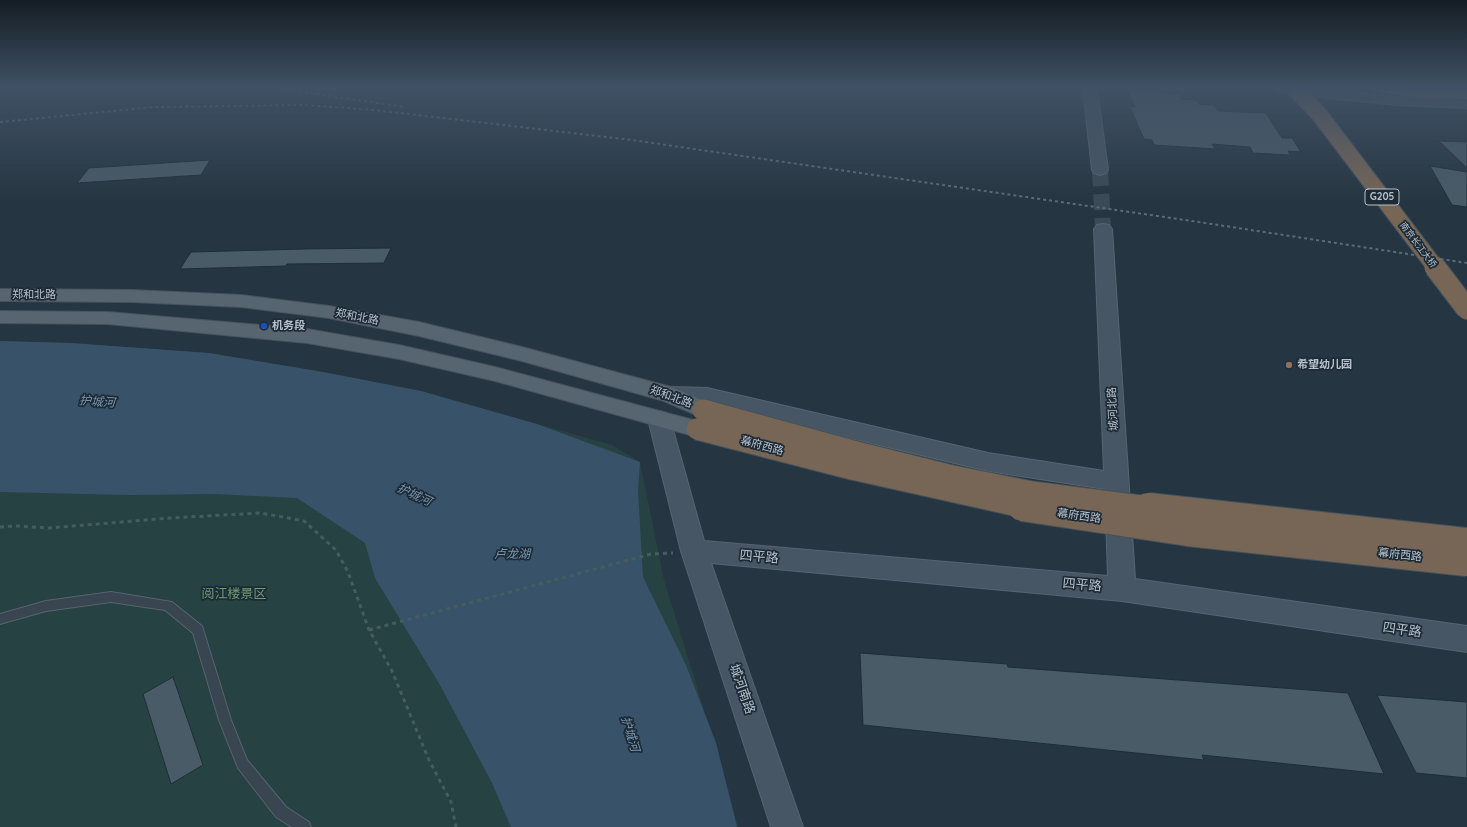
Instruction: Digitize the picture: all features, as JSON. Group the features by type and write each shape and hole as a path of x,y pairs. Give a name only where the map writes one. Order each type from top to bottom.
{"highway":[{"name":"南京长江大桥","path":"1329,127 1467,309"},
{"name":"南京长江大桥","path":"1343,127 1467,286"},
{"name":"幕府西路","path":"700,419 856,452 948,475 1032,492 1187,512 1467,542"},
{"name":"幕府西路","path":"700,419 852,470 1032,509 1188,532 1467,562"}],"main road":[{"name":"郑和北路","path":"0,295 132,296 241,301 329,312 419,329 507,350 670,395 700,419"},
{"name":"郑和北路","path":"0,317 108,318 307,336 399,352 495,374 659,419 700,419"}],"street":[{"path":"1095,127 1100,170"},
{"name":"城河北路","path":"1103,229 1122,589"},
{"path":"670,395 707,396 988,462 1117,482"},
{"name":"城河南路","path":"659,419 694,551 787,827"},
{"name":"四平路","path":"694,551 1122,589 1467,639"}],"lane":[{"path":"0,619 46,606 111,597 168,605 198,630 225,720 242,764 281,812 304,827"}],"path":[{"path":"0,527 18,526 49,528 170,518 261,513 304,521 336,550 348,572 369,630 392,671 429,760 451,802 456,827"},
{"path":"369,630 651,554"}],"green space":[{"name":"阅江楼景区","path":"0,341 71,343 209,353 323,372 421,391 612,445 640,462 664,580 706,716 716,743 738,827 0,827"}],"water":[{"name":"卢龙湖","path":"0,341 71,343 209,353 323,372 421,391 537,424 640,462 638,490 643,577 686,665 716,743 737,827 511,827 492,783 440,685 375,578 365,543 297,498 215,494 129,495 0,492"}],"building":[{"path":"1139,127 1275,127 1282,138 1292,138 1301,152 1288,151 1290,155 1253,153 1250,147 1212,144 1215,149 1154,145 1152,140 1144,139"},
{"path":"1439,141 1467,142 1467,168"},
{"path":"210,160 201,175 77,183 89,168"},
{"path":"1430,166 1467,172 1467,207 1452,205"},
{"path":"391,248 384,263 287,264 286,266 180,269 191,252"},
{"path":"860,653 1007,664 1008,667 1348,693 1384,774 1202,755 1204,760 863,725"},
{"path":"173,677 203,765 171,784 143,694"},
{"path":"1377,695 1467,702 1467,778 1416,773"}],"tunnel":[{"path":"1100,170 1103,229"}],"railway":[{"path":"517,127 632,140 1192,221 1467,263"}],"place":[{"name":"机务段","path":"264,326"},
{"name":"希望幼儿园","path":"1289,365"}],"water label":[{"name":"护城河","path":"97,402"},
{"name":"护城河","path":"414,495"},
{"name":"护城河","path":"630,734"}]}
